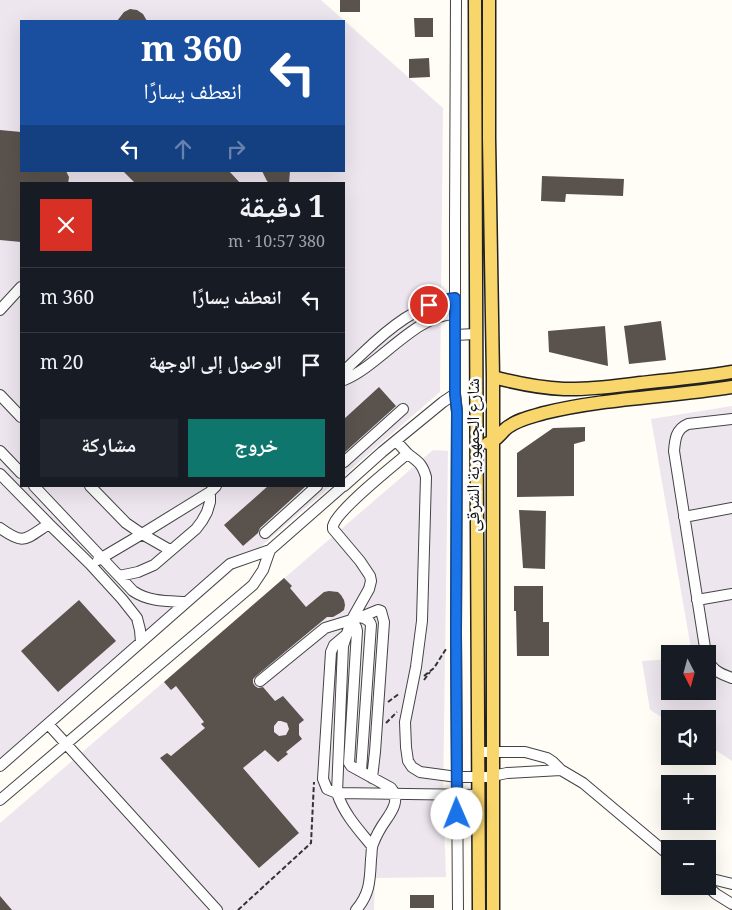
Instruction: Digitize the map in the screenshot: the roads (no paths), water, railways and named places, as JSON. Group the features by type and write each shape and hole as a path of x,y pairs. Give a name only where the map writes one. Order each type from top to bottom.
{"main road":[{"name":"شارع الجمهورية الشرقى","path":"475,0 479,910"},
{"name":"شارع الجمهورية الشرقى","path":"488,0 488,138 493,377 493,910"},
{"path":"476,340 492,345"},
{"path":"493,377 540,387 589,389 732,372"},
{"path":"705,376 707,391"},
{"path":"477,445 492,442 507,428 517,422 540,414 586,405 732,387"}],"street":[{"path":"456,0 455,394 457,412 458,910"},
{"path":"0,310 20,288"},
{"path":"345,371 375,342 398,324 429,305 455,298"},
{"path":"345,380 433,318 455,314"},
{"path":"455,334 476,340"},
{"path":"346,484 382,452 455,394"},
{"path":"0,395 20,416"},
{"path":"345,461 403,409"},
{"path":"704,645 674,451 676,435 683,426 732,419"},
{"path":"370,438 382,452"},
{"path":"396,441 420,463 426,477 422,620 420,643 405,722 408,761 412,767 420,772 457,777 488,777 507,773 560,770"},
{"path":"0,451 20,472"},
{"path":"372,846 349,818 337,794 343,646 371,581 370,576 360,561 332,526 337,517 361,494 408,454"},
{"path":"0,474 90,564 122,599 137,618 141,642"},
{"path":"346,484 356,480 360,483 361,494"},
{"path":"35,487 133,591 141,597 150,599 186,602"},
{"path":"91,487 126,523 170,550"},
{"path":"265,533 316,487"},
{"path":"0,766 230,564 270,550 343,487"},
{"path":"90,564 213,489"},
{"path":"119,576 138,572 154,565 196,529 208,507 213,489"},
{"path":"684,517 732,508"},
{"path":"0,528 15,538 24,539 48,524"},
{"path":"0,798 253,585 263,570 270,550"},
{"path":"697,600 732,594"},
{"path":"260,680 330,625 356,619 378,610 381,611 384,622 372,778"},
{"path":"356,619 357,631 350,762 351,766 391,788 395,795 394,806 372,846 368,890 363,902 356,910"},
{"path":"356,619 368,620 371,625 361,771"},
{"path":"347,634 334,645 331,652 323,778 327,789 337,794 479,795"},
{"path":"716,671 732,678"},
{"path":"48,724 216,910"},
{"path":"479,752 525,752 546,758 553,762 560,770 583,782 661,848"},
{"path":"716,880 732,884"},
{"path":"716,894 732,904"}]}
